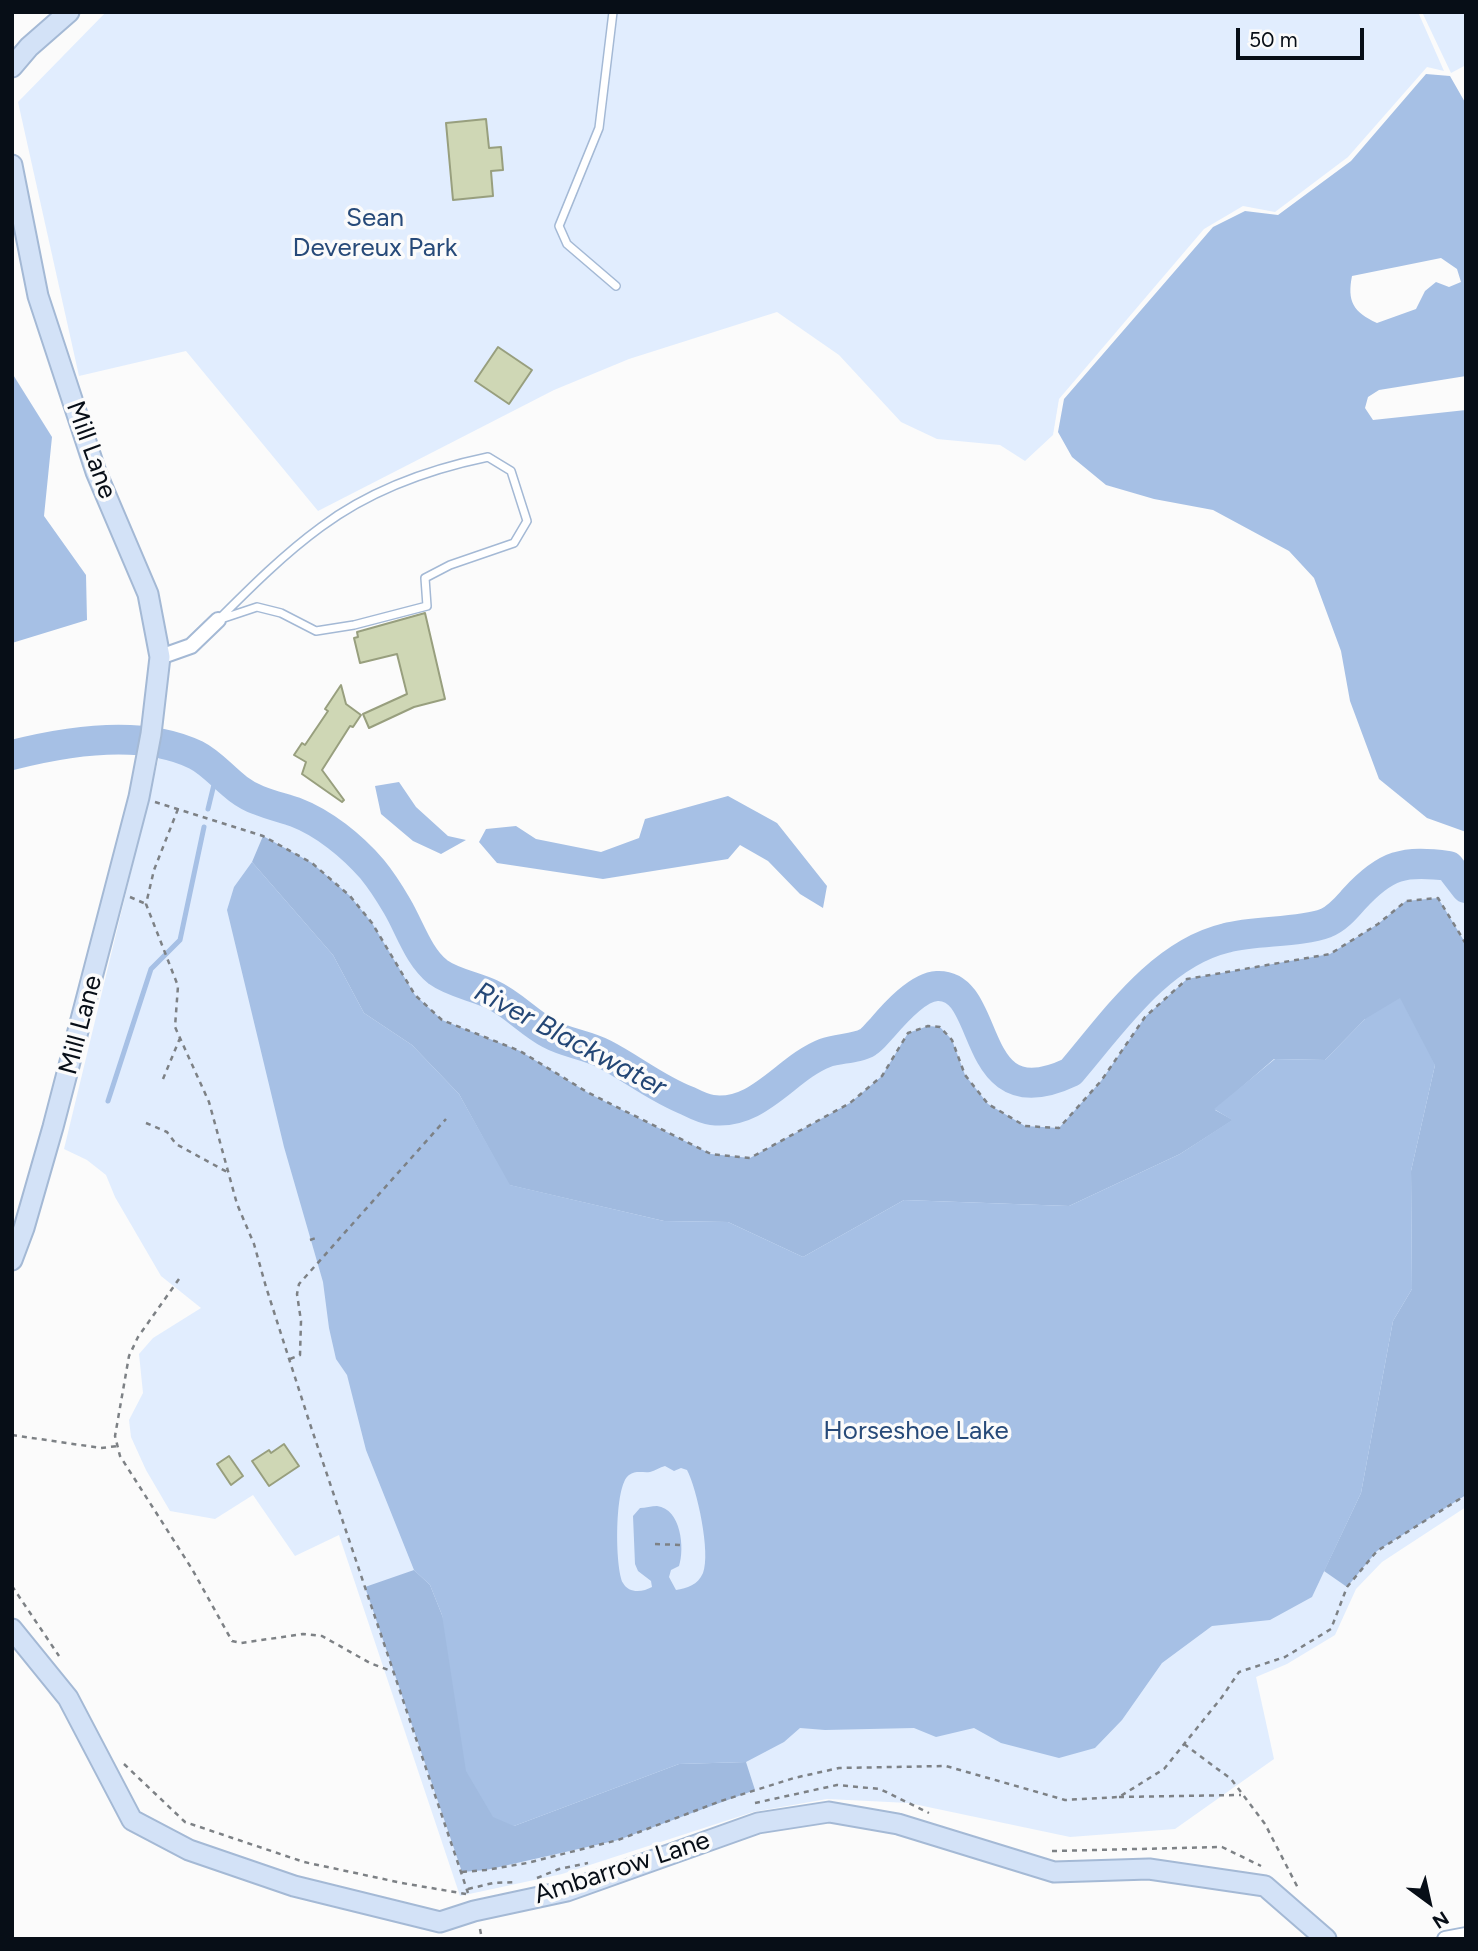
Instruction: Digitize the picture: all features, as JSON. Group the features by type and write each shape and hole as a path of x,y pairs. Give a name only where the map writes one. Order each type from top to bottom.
{"street":[{"path":"12,67 29,47 69,12"},
{"name":"Mill Lane","path":"12,165 38,296 96,472 148,594 159,657 151,734 141,792 98,961 18,1225 12,1260"},
{"path":"159,657 191,646 218,620"},
{"name":"Ambarrow Lane","path":"12,1629 68,1698 132,1820 189,1850 294,1886 440,1922 474,1911 567,1891 758,1823 829,1812 898,1824 1054,1872 1149,1869 1265,1886 1326,1939"},
{"path":"1445,1939 1466,1935"}],"lane":[{"path":"613,12 599,128 559,226 567,244 617,286"},
{"path":"488,457 511,471 527,521 514,543 450,565 425,578 427,606 354,625 316,631 281,613 257,607 218,620 267,572 323,525 372,496 443,466 488,457"}],"path":[{"path":"141,792 178,809 266,837 312,863 350,896 372,923 415,995 442,1020 520,1051 587,1092 711,1154 750,1158 850,1103 882,1076 908,1033 928,1026 940,1027 952,1040 965,1075 988,1104 1025,1126 1059,1128 1101,1081 1145,1017 1187,979 1331,954 1406,901 1438,898 1466,944"},
{"path":"122,1762 185,1822 304,1862 469,1894 309,1422 254,1244 237,1204 209,1102 175,1027 178,986 146,904 154,870 178,809"},
{"path":"134,899 146,904"},
{"path":"163,1079 180,1038"},
{"path":"290,1359 300,1356 301,1321 297,1294 299,1283 446,1119"},
{"path":"146,1123 167,1132 176,1144 229,1173"},
{"path":"310,1240 316,1238"},
{"path":"179,1279 138,1337 129,1356 115,1436 121,1457 192,1569 232,1641 241,1643 303,1633 322,1636 370,1664 394,1672"},
{"path":"12,1435 101,1448 118,1446"},
{"path":"1119,1797 1164,1769 1239,1672 1285,1657 1331,1629 1347,1587 1377,1550 1466,1495"},
{"path":"655,1544 680,1545"},
{"path":"12,1586 61,1660"},
{"path":"1184,1744 1231,1779 1265,1824 1299,1890 1306,1920"},
{"path":"462,1872 527,1863 618,1840 721,1801 794,1778 839,1768 946,1766 1065,1800 1243,1795"},
{"path":"477,1922 482,1939"}],"green space":[{"name":"Sean Devereux Park","path":"106,12 1418,12 1444,71 1427,67 1348,157 1275,212 1243,206 1204,229 1059,399 1053,435 1025,461 1000,445 937,439 901,422 839,355 777,312 629,359 554,390 318,511 186,351 79,376 18,102"},
{"path":"1422,12 1466,12 1466,65 1451,73"},
{"name":"Horseshoe Lake","path":"163,740 199,752 237,785 258,796 299,810 337,831 376,869 400,904 427,954 438,966 497,992 552,1032 604,1049 666,1088 710,1106 736,1103 768,1089 803,1061 822,1050 867,1038 896,1005 932,983 942,982 957,987 971,1000 1000,1064 1026,1076 1055,1074 1072,1061 1142,983 1163,965 1189,949 1246,928 1324,918 1336,911 1364,882 1386,866 1397,862 1421,858 1452,860 1466,878 1466,1507 1382,1562 1356,1589 1335,1635 1287,1664 1256,1677 1274,1759 1175,1829 1070,1837 909,1803 827,1799 753,1812 562,1874 460,1896 339,1535 295,1556 253,1495 215,1519 170,1511 146,1470 131,1437 129,1420 143,1393 139,1354 153,1338 201,1308 161,1276 115,1197 106,1175 87,1160 64,1149"}],"shaded area":[{"path":"1426,74 1450,76 1466,104 1466,376 1379,390 1368,397 1365,408 1373,420 1466,410 1466,832 1427,818 1379,779 1350,701 1341,651 1314,578 1289,551 1213,510 1154,499 1106,485 1072,457 1058,432 1064,399 1213,227 1245,211 1278,215 1351,161","holes":["1441,258 1457,269 1461,282 1449,287 1436,282 1425,291 1416,309 1377,323 1362,315 1351,299 1352,276"]},
{"path":"12,373 52,437 44,516 86,575 87,620 12,643"},
{"path":"399,782 416,807 448,836 466,840 441,854 413,841 381,814 375,786"},
{"path":"728,796 777,823 827,886 823,908 800,894 768,861 740,845 728,859 603,879 497,863 479,842 486,829 516,826 536,839 601,852 639,838 645,819"},
{"path":"263,836 312,863 350,896 372,923 415,995 442,1020 520,1051 590,1094 711,1154 750,1158 850,1103 882,1076 908,1033 928,1026 940,1027 952,1040 965,1075 988,1104 1025,1126 1059,1128 1101,1081 1145,1017 1187,979 1330,954 1378,924 1406,901 1438,898 1466,944 1466,1495 1377,1551 1347,1587 1324,1571 1361,1493 1393,1321 1412,1289 1411,1171 1435,1065 1365,1019 1325,1060 1274,1059 1215,1110 1233,1120 1180,1154 1069,1206 904,1200 803,1257 728,1222 664,1221 509,1185 459,1094 412,1045 364,1013 333,955 252,862"},
{"name":"Horseshoe Lake","path":"252,862 333,955 364,1013 412,1045 459,1094 510,1185 664,1221 728,1222 803,1257 904,1200 1069,1206 1180,1154 1232,1120 1214,1109 1275,1059 1325,1060 1365,1019 1400,998 1435,1065 1411,1171 1412,1289 1393,1321 1361,1493 1312,1597 1270,1620 1212,1626 1162,1663 1122,1720 1095,1748 1059,1758 1001,1743 974,1728 936,1737 914,1728 800,1728 784,1742 746,1762 679,1764 514,1826 493,1817 466,1771 442,1615 430,1585 414,1570 366,1450 347,1375 336,1359 323,1282 284,1147 227,910 234,887","holes":["665,1466 674,1471 681,1468 687,1470 695,1491 704,1537 703,1573 695,1583 676,1590 669,1577 671,1570 679,1566 681,1558 681,1540 676,1522 665,1509 657,1506 640,1508 633,1516 635,1564 638,1571 651,1581 652,1587 640,1591 629,1589 623,1583 618,1561 618,1510 624,1482 634,1473 650,1472"]},
{"path":"414,1570 430,1585 442,1615 514,1826 679,1764 746,1762 755,1790 618,1840 486,1870 462,1872 365,1587"}],"building":[{"path":"486,119 489,148 501,147 503,170 491,171 493,196 453,200 446,123"},
{"path":"498,347 532,370 509,404 475,381"},
{"path":"425,613 445,699 414,707 369,728 363,714 407,694 397,654 360,663 354,638 358,637 357,632"},
{"path":"341,685 346,704 361,715 353,727 350,726 322,770 344,800 342,802 302,774 306,762 294,755 302,743 305,745 328,711 325,709"},
{"path":"284,1444 299,1466 269,1486 252,1461"},
{"path":"229,1456 243,1476 231,1485 217,1464"}],"waterway":[{"name":"River Blackwater","path":"12,755 56,745 105,740 153,742 196,755 248,796 306,817 327,829 364,860 397,906 420,950 438,972 499,998 550,1034 597,1051 666,1091 712,1110 729,1110 744,1106 758,1099 811,1060 830,1051 868,1042 907,1002 922,991 937,986 955,991 967,1005 997,1066 1014,1079 1037,1083 1071,1072 1139,993 1179,959 1202,946 1238,935 1326,923 1342,912 1376,878 1397,867 1420,864 1449,866 1466,888"},
{"path":"208,809 217,772"},
{"path":"108,1101 151,969 180,940 204,827"}]}
